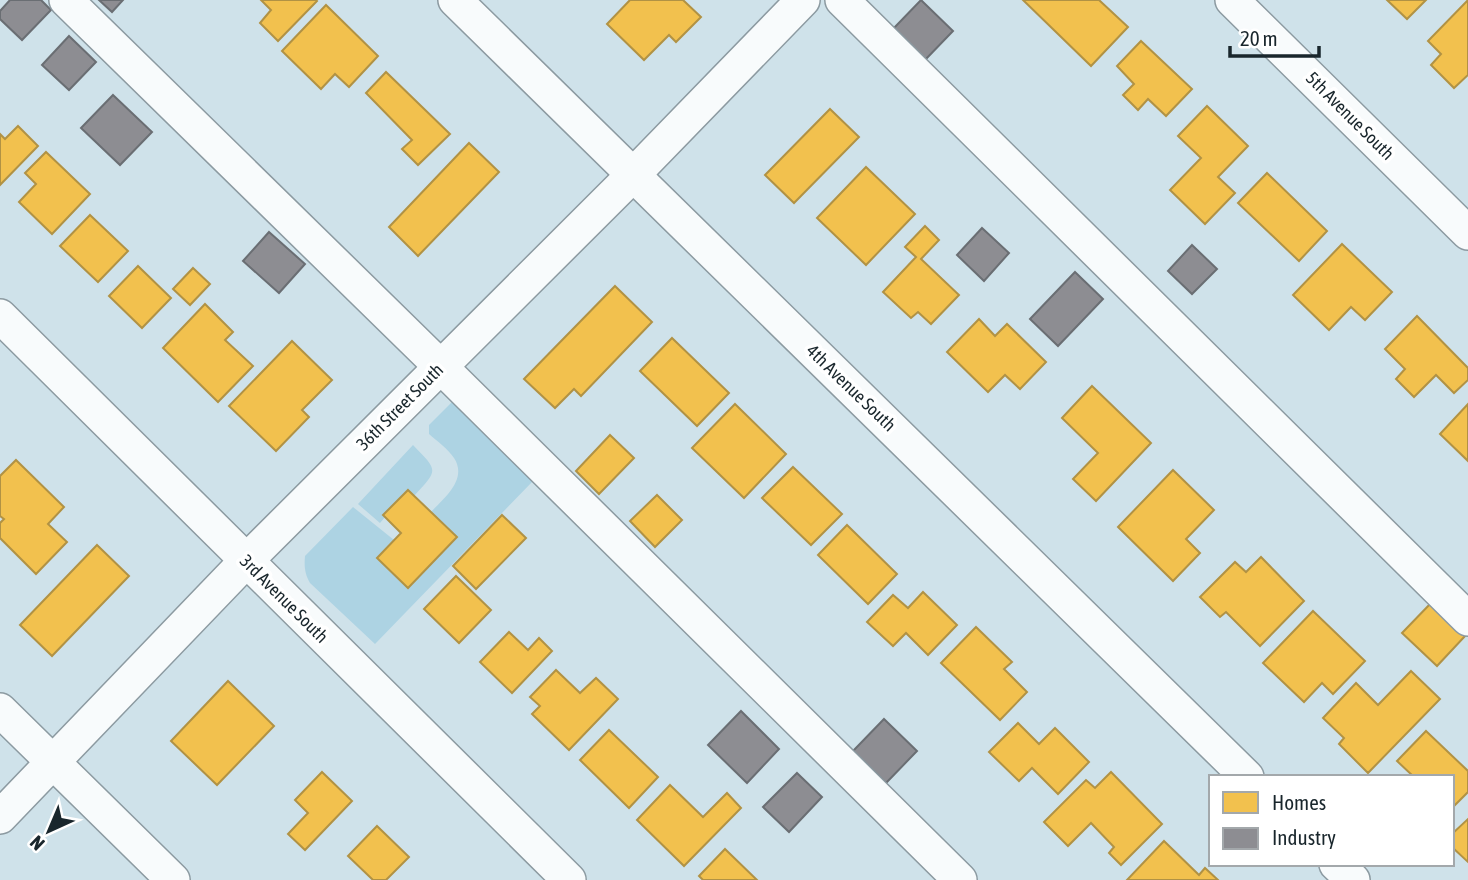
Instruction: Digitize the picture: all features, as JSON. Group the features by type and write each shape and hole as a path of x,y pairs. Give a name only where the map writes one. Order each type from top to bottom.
{"street":[{"path":"66,0 960,880"},
{"name":"4th Avenue South","path":"455,0 1245,775"},
{"name":"36th Street South","path":"0,817 246,561 634,175 803,0"},
{"path":"842,0 1468,618"},
{"name":"5th Avenue South","path":"1232,0 1468,233"},
{"name":"3rd Avenue South","path":"0,316 569,880"},
{"path":"0,710 173,880"},
{"path":"1338,866 1353,880"}],"shaded area":[{"path":"452,402 533,481 375,644 310,583 305,570 305,556 353,507 394,540 377,558 408,588 457,538 431,512 453,488 458,473 454,458 429,434 429,425"},
{"path":"413,445 431,465 431,475 414,496 407,490 380,523 358,504"}],"building: Homes":[{"path":"261,0 317,1 278,41 260,23 271,10"},
{"path":"630,0 683,0 701,17 676,42 669,35 644,60 607,24"},
{"path":"1023,0 1099,0 1128,27 1091,66"},
{"path":"1387,0 1426,0 1407,19"},
{"path":"1468,0 1468,75 1454,88 1431,65 1441,54 1428,41"},
{"path":"326,5 378,56 349,87 335,74 321,89 282,51"},
{"path":"1141,41 1192,89 1166,116 1148,99 1138,110 1123,95 1134,84 1117,66"},
{"path":"386,72 450,134 418,165 402,149 412,140 366,93"},
{"path":"1207,106 1248,146 1218,177 1235,193 1205,224 1170,190 1201,158 1178,136"},
{"path":"830,109 859,137 794,203 765,175"},
{"path":"18,126 38,146 0,185 0,134 5,139"},
{"path":"469,143 499,172 418,256 389,227"},
{"path":"46,152 90,194 52,234 19,202 36,184 25,173"},
{"path":"866,167 915,214 866,265 817,218"},
{"path":"1267,173 1327,231 1299,261 1238,203"},
{"path":"90,215 128,251 98,282 60,246"},
{"path":"925,226 939,240 921,259 959,295 931,324 918,312 911,318 883,292 916,257 905,247"},
{"path":"1342,244 1392,292 1365,320 1351,307 1329,330 1293,295"},
{"path":"138,266 171,298 142,328 109,296"},
{"path":"193,268 210,284 190,305 173,289"},
{"path":"615,286 652,322 581,396 574,389 555,408 524,379"},
{"path":"205,304 233,332 225,340 253,366 218,402 163,348"},
{"path":"1417,316 1468,368 1468,380 1454,393 1436,375 1414,397 1396,379 1405,369 1385,349"},
{"path":"979,319 995,336 1007,324 1046,362 1020,389 1005,375 988,392 947,352"},
{"path":"672,338 729,393 697,426 640,371"},
{"path":"292,341 332,380 302,410 309,417 276,451 229,406"},
{"path":"1092,386 1151,443 1096,501 1073,479 1098,453 1062,418"},
{"path":"735,404 786,454 744,498 692,448"},
{"path":"1468,404 1468,461 1440,434"},
{"path":"610,435 634,458 599,494 576,471"},
{"path":"16,460 64,507 48,524 67,542 36,574 0,538 0,523 4,519 0,516 0,476"},
{"path":"793,467 842,514 811,545 762,498"},
{"path":"1173,470 1214,510 1186,539 1200,553 1173,581 1118,527"},
{"path":"408,490 457,537 408,588 377,558 401,533 383,515"},
{"path":"657,495 682,520 655,547 630,521"},
{"path":"502,515 526,538 476,589 453,566"},
{"path":"847,525 897,574 868,604 818,555"},
{"path":"97,545 129,576 52,656 20,625"},
{"path":"1261,557 1304,601 1260,646 1226,612 1220,617 1200,597 1235,562 1246,572"},
{"path":"456,576 491,610 459,643 424,609"},
{"path":"923,592 957,625 928,655 906,633 893,646 867,622 893,595 908,608"},
{"path":"1432,602 1466,635 1437,666 1402,633"},
{"path":"1313,611 1365,661 1333,694 1322,683 1304,702 1263,663"},
{"path":"976,627 1012,662 1004,669 1027,692 1000,720 941,663"},
{"path":"509,632 528,650 539,638 552,651 512,693 480,662"},
{"path":"556,670 580,693 596,678 618,699 569,750 532,714 540,706 530,697"},
{"path":"1411,671 1440,699 1368,773 1339,744 1344,738 1323,718 1356,683 1378,705"},
{"path":"228,681 274,726 217,785 171,741"},
{"path":"1018,723 1039,744 1055,728 1089,762 1058,794 1032,768 1019,781 989,752"},
{"path":"609,730 658,777 629,808 580,760"},
{"path":"1426,731 1468,771 1468,792 1454,806 1454,775 1412,775 1397,761"},
{"path":"322,772 352,801 305,850 288,834 308,813 295,800"},
{"path":"1111,772 1162,824 1121,865 1109,853 1114,847 1091,823 1068,846 1044,822 1086,780 1095,788"},
{"path":"670,785 703,817 727,793 741,808 684,866 637,820"},
{"path":"1468,819 1468,862 1454,849 1454,832"},
{"path":"377,826 409,857 386,880 373,880 348,856"},
{"path":"1164,841 1199,875 1205,868 1218,880 1127,880"},
{"path":"725,849 757,880 703,880 699,876"}],"building: Industry":[{"path":"10,0 41,0 51,10 22,40 0,19 0,11"},
{"path":"99,0 123,0 112,12"},
{"path":"921,0 953,31 924,61 892,30"},
{"path":"69,36 96,62 69,90 42,65"},
{"path":"113,95 152,132 120,165 81,128"},
{"path":"982,228 1009,253 984,281 957,255"},
{"path":"269,232 305,264 279,293 243,261"},
{"path":"1192,245 1217,269 1192,294 1168,271"},
{"path":"1075,272 1103,299 1058,346 1030,319"},
{"path":"741,711 779,749 747,783 708,745"},
{"path":"884,719 917,751 886,783 853,751"},
{"path":"797,773 822,797 789,832 763,807"}]}
